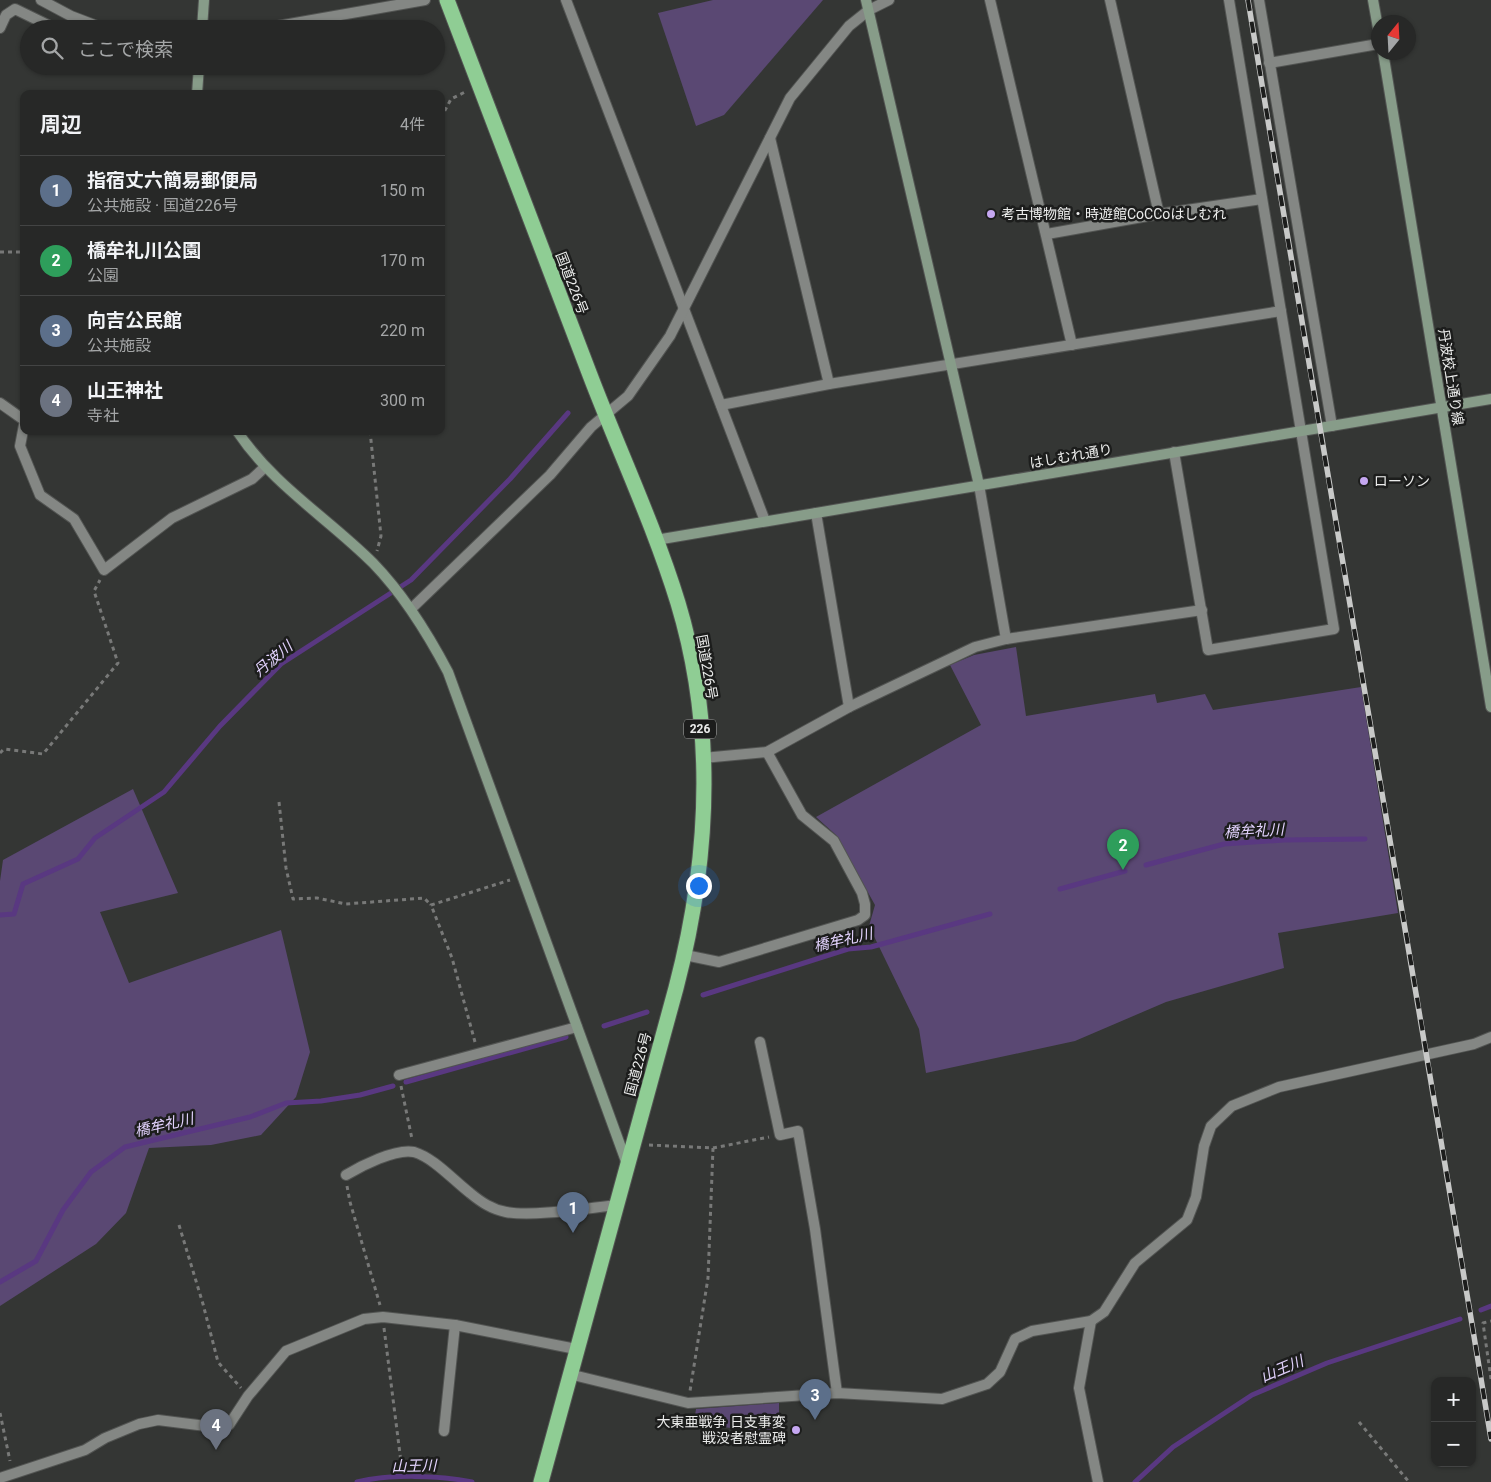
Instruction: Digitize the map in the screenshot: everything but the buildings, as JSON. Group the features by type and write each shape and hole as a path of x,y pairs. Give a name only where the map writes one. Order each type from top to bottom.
{"highway":[{"name":"国道226号","path":"447,0 605,416 656,540 678,605 689,648 703,758 704,811 700,870 685,955 541,1482"}],"street":[{"path":"41,0 81,20"},
{"path":"203,20 204,0"},
{"path":"312,20 425,0"},
{"path":"566,0 765,521"},
{"path":"408,607 543,481 590,427 628,396 638,384 670,336 790,98 867,5 889,0"},
{"path":"990,0 1072,345"},
{"path":"1110,0 1159,214"},
{"path":"1174,452 1208,650 1334,629 1229,0"},
{"path":"1259,0 1332,426"},
{"path":"1373,0 1376,15"},
{"path":"867,5 979,485 1006,639"},
{"path":"0,28 6,15 15,9 38,20"},
{"path":"1269,63 1371,45"},
{"name":"丹波校上通り線","path":"1384,60 1491,707"},
{"path":"197,90 198,75"},
{"path":"770,138 829,384"},
{"path":"1047,234 1159,214 1262,199"},
{"path":"721,405 829,384 1282,311"},
{"name":"はしむれ通り","path":"656,540 1491,399"},
{"path":"0,403 20,417"},
{"path":"22,435 20,446 40,495 74,519 104,570 172,518 252,479 265,467"},
{"path":"240,435 265,467 373,563 408,607 448,672 627,1165"},
{"path":"816,512 849,707"},
{"path":"703,758 767,752 849,707 975,647 1006,639 1202,610"},
{"path":"685,955 719,962 858,920 864,915 866,904 862,893 834,841 802,815 767,752"},
{"path":"399,1075 577,1026"},
{"path":"569,1374 688,1403 837,1393 942,1399 987,1384 1000,1372 1015,1339 1032,1331 1091,1322 1110,1304 1136,1263 1187,1220 1196,1197 1204,1146 1212,1126 1232,1106 1279,1087 1474,1044 1491,1037"},
{"path":"760,1042 780,1135 798,1131 815,1230 837,1393"},
{"path":"346,1175 362,1166 394,1154 413,1152 427,1159 487,1206 507,1212 524,1213 617,1205"},
{"path":"0,1478 85,1450 105,1438 139,1424 158,1420 222,1428 229,1425 248,1396 286,1351 364,1319 383,1317 455,1325 576,1349"},
{"path":"1091,1322 1079,1388 1098,1482"},
{"path":"444,1431 455,1325"}],"path":[{"path":"445,110 451,99 480,86"},
{"path":"0,252 20,252"},
{"path":"370,435 381,536 373,563"},
{"path":"0,753 4,748 43,754 118,663 94,591 104,570"},
{"path":"279,802 286,868 293,899 317,898 346,904 424,898 432,905 452,958 474,1029 477,1053"},
{"path":"432,905 522,876"},
{"path":"399,1075 413,1152"},
{"path":"633,1145 713,1148 780,1135"},
{"path":"688,1403 708,1278 713,1148"},
{"path":"346,1175 350,1202 383,1317 401,1462"},
{"path":"179,1225 218,1362 248,1396"},
{"path":"1491,1321 1483,1323 1491,1378"},
{"path":"0,1412 13,1475"},
{"path":"1359,1422 1409,1482"}],"shaded area":[{"path":"713,0 823,0 724,115 696,126 658,13"},
{"path":"1016,647 1026,716 1155,694 1157,703 1205,694 1213,710 1361,687 1398,913 1278,933 1284,968 1166,1002 1075,1041 926,1073 919,1029 869,926 875,905 836,835 816,817 981,725 950,665 974,655"},
{"path":"133,789 178,893 100,912 129,983 281,930 310,1052 296,1097 261,1135 211,1145 149,1148 126,1213 96,1244 0,1306 0,881 3,860"},
{"path":"779,1403 779,1436 694,1422 696,1409"}],"waterway":[{"name":"丹波川","path":"0,915 14,914 23,884 78,859 95,838 164,792 220,726 281,664 411,580 510,479 568,413"},
{"name":"橋牟礼川","path":"1146,865 1224,844 1284,840 1365,839"},
{"name":"橋牟礼川","path":"1060,889 1125,871"},
{"name":"橋牟礼川","path":"703,995 848,949 871,947 990,914"},
{"name":"橋牟礼川","path":"604,1026 647,1012"},
{"name":"橋牟礼川","path":"406,1082 566,1037"},
{"name":"橋牟礼川","path":"0,1282 36,1261 63,1210 91,1172 125,1147 250,1117 286,1103 321,1101 360,1095 393,1086"},
{"name":"山王川","path":"1481,1310 1491,1306"},
{"name":"山王川","path":"1135,1482 1173,1447 1252,1395 1327,1363 1460,1319"},
{"name":"山王川","path":"357,1482 370,1479 414,1476 472,1482"}],"railway":[{"path":"1248,0 1491,1439"}],"place":[{"name":"考古博物館・時遊館CoCCoはしむれ","path":"991,214"},
{"name":"ローソン","path":"1364,481"},
{"name":"橋牟礼川公園","path":"1123,870"},
{"name":"指宿丈六簡易郵便局","path":"573,1233"},
{"name":"向吉公民館","path":"815,1420"},
{"name":"大東亜戦争 日支事変 戦没者慰霊碑","path":"796,1430"},
{"name":"山王神社","path":"216,1450"}]}
